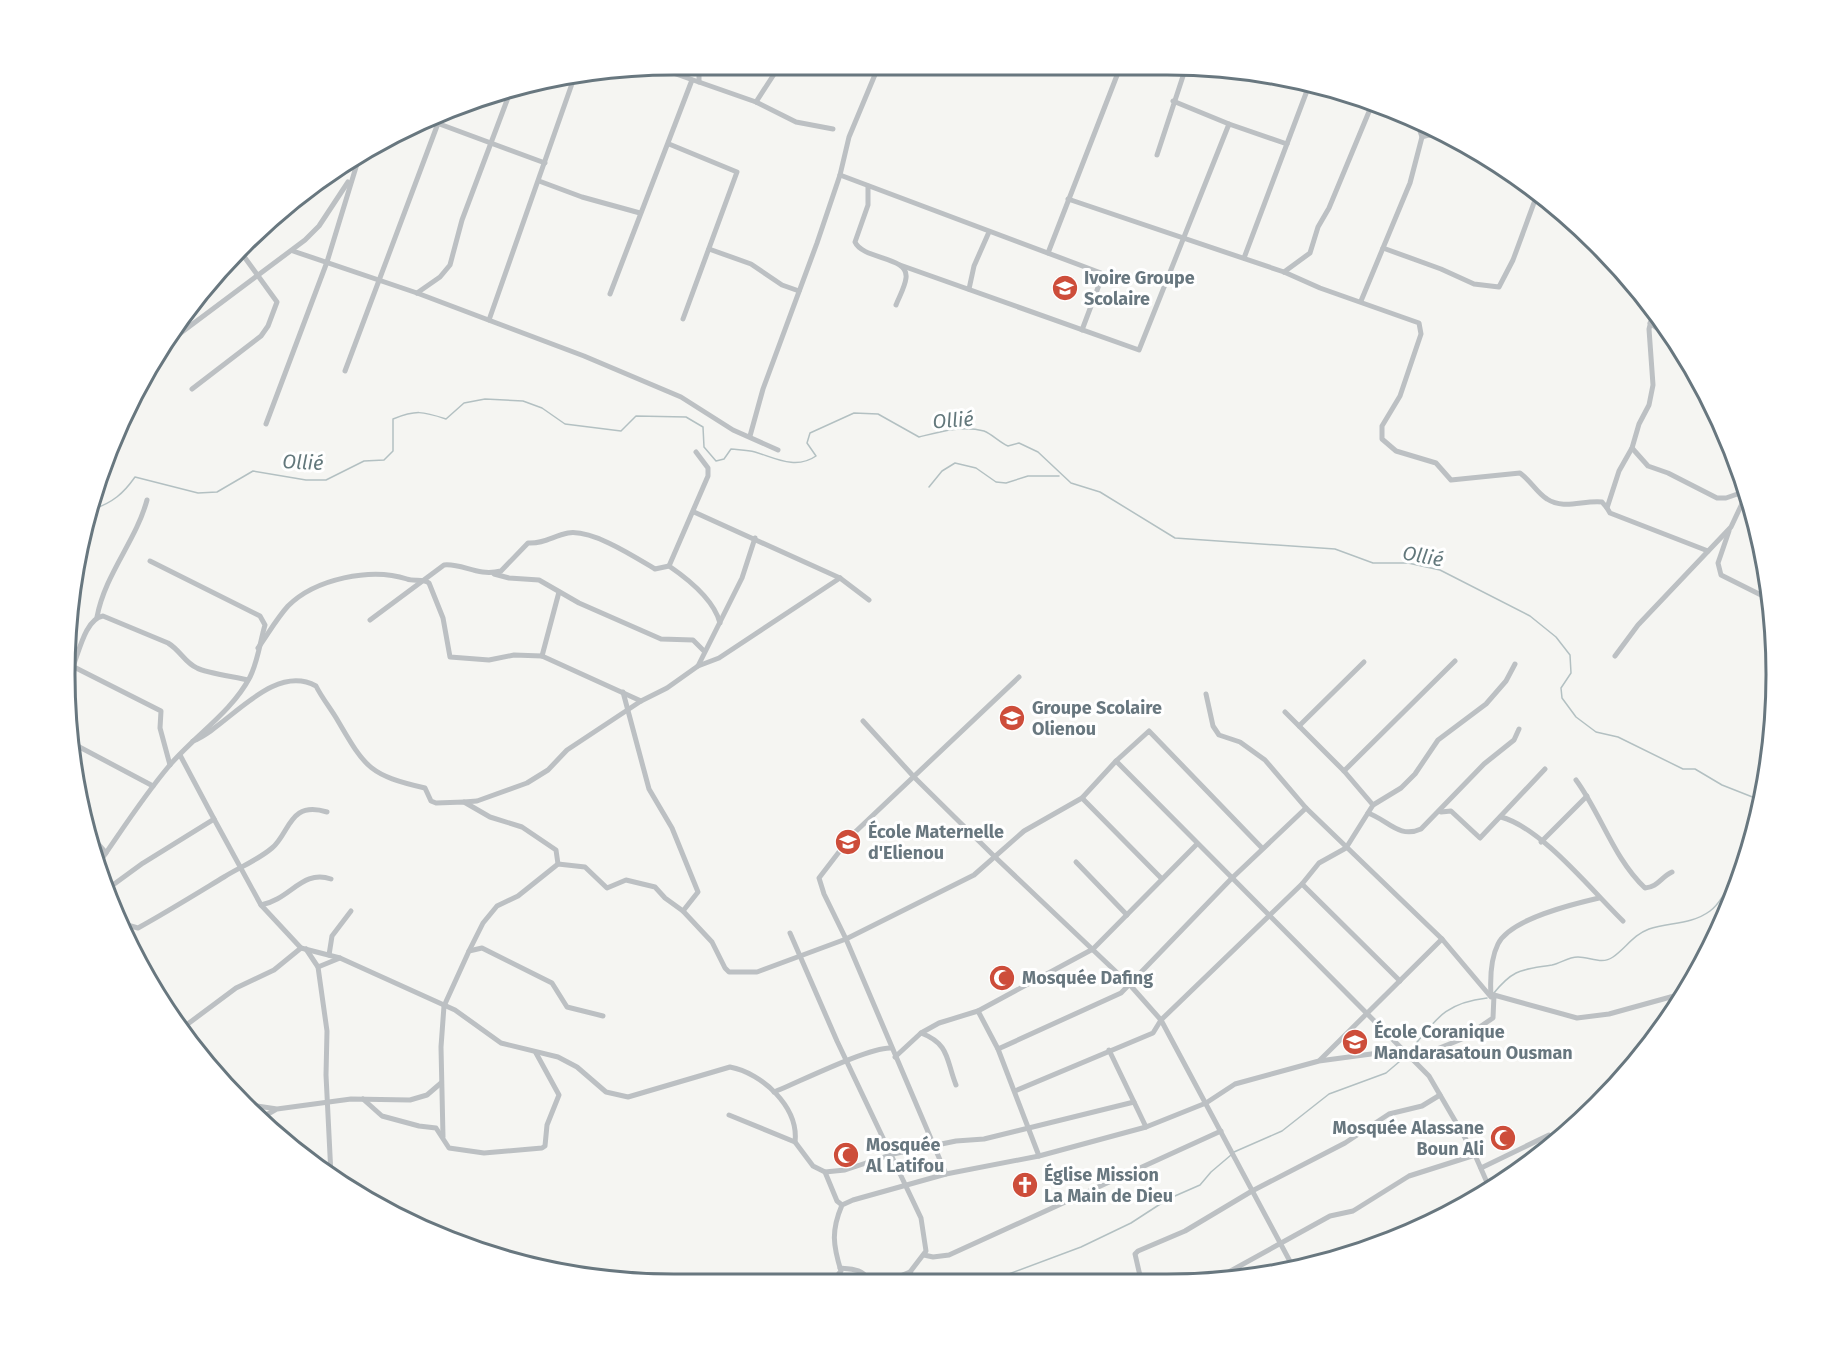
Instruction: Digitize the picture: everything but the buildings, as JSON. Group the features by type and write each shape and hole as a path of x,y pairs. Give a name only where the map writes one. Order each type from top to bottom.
{"street":[{"path":"678,75 756,102 796,122 833,129"},
{"path":"699,75 699,82"},
{"path":"756,102 773,75"},
{"path":"750,436 763,388 840,176 849,137 874,75"},
{"path":"1048,253 1116,75"},
{"path":"1156,155 1183,75"},
{"path":"610,294 692,80"},
{"path":"489,320 572,84"},
{"path":"1244,258 1307,92"},
{"path":"417,293 440,277 450,265 490,142 507,99"},
{"path":"1173,100 1229,124 1287,144"},
{"path":"1284,272 1310,253 1318,227 1329,208 1369,111"},
{"path":"438,124 545,163"},
{"path":"345,371 438,124"},
{"path":"868,186 868,205 856,236 856,245 868,254 1141,350 1229,124"},
{"path":"1361,301 1410,183 1422,137 1420,132"},
{"path":"1422,137 1429,136"},
{"path":"669,144 737,172 683,319"},
{"path":"266,424 327,262 355,167"},
{"path":"183,331 293,251 319,226 352,176"},
{"path":"840,176 1102,274 1082,330"},
{"path":"538,181 582,197 640,213"},
{"path":"1068,199 1284,272 1320,288 1361,301 1420,325 1421,334 1400,396 1382,426 1381,433 1386,445 1396,451 1436,463 1451,480 1520,473 1530,480 1540,494 1558,505 1602,502 1610,513 1708,551"},
{"path":"1383,248 1441,269 1474,284 1499,287 1513,260 1534,202"},
{"path":"969,289 974,266 989,232"},
{"path":"709,249 751,264 782,285 799,291"},
{"path":"293,251 489,320 681,397 733,430 778,450"},
{"path":"192,389 261,336 268,326 277,302 245,257"},
{"path":"896,305 906,276 900,265"},
{"path":"1607,508 1619,471 1639,434 1639,424 1649,405 1653,386 1650,324"},
{"path":"1650,324 1655,327"},
{"path":"1632,448 1648,466 1668,473 1717,498 1738,495"},
{"path":"669,566 694,512 708,468 696,452"},
{"path":"75,657 90,624 97,617 100,598 142,520 147,500"},
{"path":"1741,504 1718,563 1721,575 1761,595"},
{"path":"694,512 840,578 869,600"},
{"path":"1615,656 1638,625 1731,527"},
{"path":"491,573 507,567 528,543 538,544 569,533 623,549 655,569 669,566"},
{"path":"698,666 742,578 754,538"},
{"path":"104,856 121,827 170,765 219,717 248,680 256,663 265,625 260,616 150,561"},
{"path":"370,620 444,565 509,578 539,580 559,592 661,639 693,640 704,651"},
{"path":"669,566 697,590 718,615 720,623"},
{"path":"258,648 288,606 306,592 325,584 380,574 400,576 409,580 425,580"},
{"path":"194,741 209,735 230,714 259,693 294,681 308,681 316,686 360,760 373,771 395,781 425,788 431,801 436,804 477,801 527,783 548,770 567,750 642,701 668,688 698,666 718,658 840,578"},
{"path":"425,580 443,618 450,657 489,660 514,655 542,656 642,701"},
{"path":"542,656 559,592"},
{"path":"97,617 104,616 168,643 178,649 187,661 198,669 248,680"},
{"path":"1344,771 1455,661"},
{"path":"1299,726 1364,662"},
{"path":"1015,1091 1153,1033 1161,1020 1302,884 1319,863 1346,848 1373,805 1401,788 1438,740 1486,704 1506,681 1515,664"},
{"path":"75,667 103,684 131,694 161,711 160,728 170,765"},
{"path":"946,1174 846,939 824,894 820,873 852,835 1019,678"},
{"path":"623,692 649,789 672,828 698,892 683,911"},
{"path":"1206,694 1213,726 1219,735 1250,748 1272,767 1306,808 1442,939 1492,996 1577,1018 1609,1014 1672,997"},
{"path":"1285,712 1344,771 1373,805"},
{"path":"863,721 915,778 1130,985 1161,1020 1290,1261"},
{"path":"1368,813 1377,816 1394,830 1414,832 1440,812 1484,764 1514,740 1519,729"},
{"path":"442,1137 441,1083 444,1006 483,923 497,906 518,896 558,864 585,867 607,888 626,880 655,887 664,898 683,911 712,942 729,972 757,972 800,958 846,939 974,875 1024,831 1082,798 1116,761 1149,731 1262,848"},
{"path":"79,747 153,786"},
{"path":"180,755 261,904 318,967 327,1031 327,1101 331,1166"},
{"path":"1116,761 1267,916 1368,1013 1401,1050 1429,1076 1475,1155 1487,1181"},
{"path":"1440,812 1451,811 1477,838 1482,836 1545,769"},
{"path":"1576,780 1629,873 1644,888 1659,884 1664,876 1672,872"},
{"path":"1541,842 1575,805 1587,796"},
{"path":"1082,798 1162,879"},
{"path":"464,802 490,817 522,827 545,841 555,850 558,864"},
{"path":"998,1049 1121,993 1262,848 1306,808"},
{"path":"131,926 138,928 198,895 273,847 286,825 297,814 310,810 327,812"},
{"path":"1501,817 1525,829 1541,842 1586,881 1599,898 1623,921"},
{"path":"114,884 143,862 214,819"},
{"path":"895,1057 921,1034 939,1023 978,1011 1093,949 1197,844"},
{"path":"100,847 106,853"},
{"path":"1076,862 1127,915"},
{"path":"261,904 275,902 303,881 320,875 331,879"},
{"path":"1302,884 1400,981"},
{"path":"1412,1059 1462,1039 1493,1018 1494,958 1498,942 1530,920 1599,898"},
{"path":"329,955 332,936 351,910"},
{"path":"790,933 847,1062 893,1154 921,1218 927,1241 924,1255 910,1272 905,1274"},
{"path":"1319,1061 1442,939"},
{"path":"469,951 482,948 519,965 552,983 567,1007 603,1016"},
{"path":"188,1024 236,988 274,970 304,949 340,958 444,1006 501,1043 558,1057 577,1067 606,1092 628,1097 730,1067 756,1076 774,1092 792,1115 796,1133 795,1142"},
{"path":"318,967 340,958"},
{"path":"978,1011 998,1049 1039,1156"},
{"path":"921,1034 937,1039 942,1045 956,1085"},
{"path":"774,1092 883,1048 891,1048"},
{"path":"1110,1050 1146,1127"},
{"path":"825,1172 837,1202 843,1204 946,1174 1039,1156 1146,1127 1206,1104 1235,1084 1319,1061 1401,1050"},
{"path":"363,1099 382,1116 436,1128 449,1148 484,1153 538,1149 545,1146 547,1125 559,1095 536,1053"},
{"path":"260,1106 277,1109 327,1101 410,1100 427,1095 441,1083"},
{"path":"1140,1274 1136,1252 1167,1240 1252,1191 1345,1143 1385,1116 1422,1106 1440,1095"},
{"path":"729,1115 795,1142 813,1166 825,1172 845,1170 893,1154 1029,1127 1134,1102"},
{"path":"268,1114 277,1109"},
{"path":"924,1255 933,1257 949,1255 1221,1131"},
{"path":"1481,1168 1549,1135"},
{"path":"1234,1270 1330,1216 1353,1211 1409,1176 1475,1155"},
{"path":"839,1274 841,1271 834,1248 837,1216 843,1204"},
{"path":"840,1268 857,1269 865,1274"}],"waterway":[{"name":"Ollié","path":"99,507 122,493 135,477 198,493 217,492 253,471 306,480 326,480 364,461 384,460 393,451 393,419 419,413 446,419 464,403 485,399 523,401 542,408 565,424 621,431 636,416 686,417 703,427 704,447 716,461 724,459 731,449 755,452 778,460 793,462 808,460 816,456 807,443 810,433 854,413 878,414 919,437 951,430 976,429 987,432 1008,446 1019,443 1038,452 1071,483 1100,492 1175,538 1335,549 1373,563 1408,563 1440,570 1530,616 1556,637 1570,655 1571,673 1561,688 1562,698 1576,717 1596,732 1618,737 1683,769 1695,769 1722,785 1753,797"},
{"path":"929,487 942,471 955,463 976,468 996,482 1006,483 1028,476 1059,476"},
{"path":"1493,994 1507,979 1519,972 1552,965 1574,957 1600,961 1609,959 1649,929 1703,916 1716,905 1724,893"},
{"path":"1409,1052 1441,1015 1460,1004 1487,998"},
{"path":"1234,1152 1282,1131 1329,1094 1386,1073 1406,1056"},
{"path":"1009,1274 1081,1247 1131,1223 1168,1199 1200,1185 1231,1155"}],"place":[{"name":"Ivoire Groupe Scolaire","path":"1065,288"},
{"name":"Groupe Scolaire Olienou","path":"1012,718"},
{"name":"École Maternelle d'Elienou","path":"848,842"},
{"name":"Mosquée Dafing","path":"1002,978"},
{"name":"École Coranique Mandarasatoun Ousman","path":"1355,1042"},
{"name":"Mosquée Alassane Boun Ali","path":"1503,1138"},
{"name":"Mosquée Al Latifou","path":"846,1155"},
{"name":"Église Mission La Main de Dieu","path":"1025,1185"}]}
